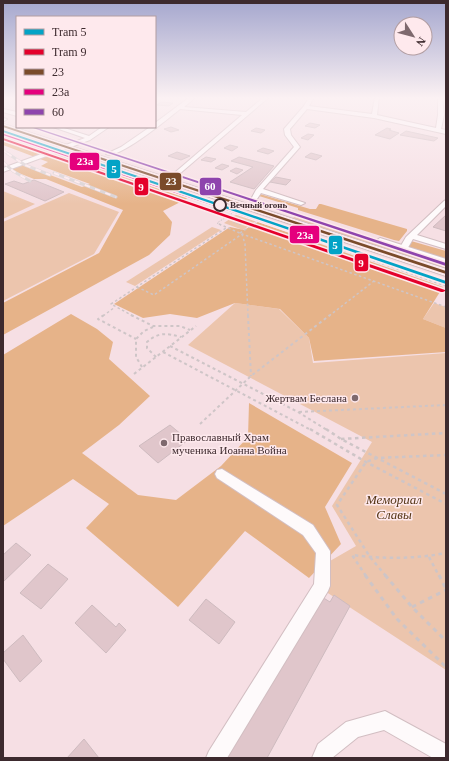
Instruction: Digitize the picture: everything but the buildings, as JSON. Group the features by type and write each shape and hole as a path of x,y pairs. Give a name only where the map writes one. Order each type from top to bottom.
{"main road":[{"path":"32,133 68,147 245,206 259,216 446,274"},
{"path":"44,133 268,206 446,262"},
{"path":"259,216 268,206"}],"street":[{"path":"73,133 90,138"},
{"path":"3,170 78,144 98,133"},
{"path":"109,154 123,148 146,133"},
{"path":"175,175 224,133"},
{"path":"253,201 259,190 297,147 288,133"},
{"path":"259,190 301,203"},
{"path":"403,249 412,236 446,202"},
{"path":"412,236 446,246"},
{"path":"216,758 313,603 322,586 323,551 308,530 222,474"},
{"path":"322,758 325,751 353,729 385,720 446,755"}],"path":[{"path":"245,206 217,223 241,234 446,307"},
{"path":"226,217 236,220 239,218 243,220 247,217 259,216 446,286"},
{"path":"137,286 154,295 241,234 259,216"},
{"path":"236,220 233,222 241,224 246,221 243,220"},
{"path":"241,224 243,231"},
{"path":"153,326 110,304 226,228"},
{"path":"241,234 245,244 251,376"},
{"path":"200,424 251,376 374,281"},
{"path":"116,307 98,318 136,339"},
{"path":"142,367 136,357 136,339 144,331 153,326 167,325 180,326 190,330"},
{"path":"134,374 196,326"},
{"path":"156,357 147,348 147,342 154,335 167,334 181,337"},
{"path":"170,346 298,412 341,439 446,494"},
{"path":"163,352 288,417 366,462 446,504"},
{"path":"298,412 446,406"},
{"path":"341,439 446,433"},
{"path":"446,455 377,458 366,462 337,505 370,558 412,607 446,640"},
{"path":"446,554 429,557 370,558 352,555 368,580 398,619 446,667"},
{"path":"412,607 446,590 429,557"}],"green space":[{"path":"3,191 35,204 3,219"},
{"path":"69,193 119,212 94,254 3,301 3,222"},
{"path":"237,214 256,221 243,230 224,223"},
{"path":"295,217 446,266 446,270 292,218"},
{"path":"212,227 221,230 135,286 126,282"},
{"name":"Мемориал Славы","path":"235,303 279,309 309,338 313,363 446,353 446,670 314,584 323,565 356,546 332,506 372,442 188,345"},
{"path":"434,303 446,307 446,328 423,319"}],"shaded area":[{"path":"3,135 188,198 163,211 172,222 170,235 149,255 3,335 3,303 99,253 123,210 46,179 34,179 11,170 21,164 82,187 90,184 41,166 48,162 3,145"},
{"path":"260,194 310,209 316,209 319,204 321,204 407,229 407,231 399,241 394,240 298,210 298,208 259,196"},
{"path":"258,222 443,287 423,319 446,328 446,352 314,361 309,338 280,309 235,303 197,318 170,314 143,318 114,304 230,227 244,230"},
{"path":"411,241 446,251 446,260 407,247"},
{"path":"71,314 97,329 113,342 109,359 150,396 119,425 82,453 138,495 176,500 221,466 248,437 249,403 352,463 325,507 341,544 309,578 245,531 178,607 86,528 109,504 73,479 3,526 3,355"}],"railway":[{"path":"3,150 8,154"},
{"path":"7,153 25,165 50,175"},
{"path":"3,162 13,171 30,181"},
{"path":"54,173 116,197"}],"tram line":[{"name":"5","path":"7,133 446,283"},
{"name":"9","path":"3,139 443,291"}],"transit line":[{"name":"23","path":"23,133 446,273"},
{"name":"60","path":"48,133 446,265"},
{"name":"23a","path":"3,134 443,281"}],"place":[{"name":"Вечный огонь","path":"220,205"},
{"name":"Жертвам Беслана","path":"355,398"},
{"name":"Православный Храм мученика Иоанна Война","path":"164,443"}]}
